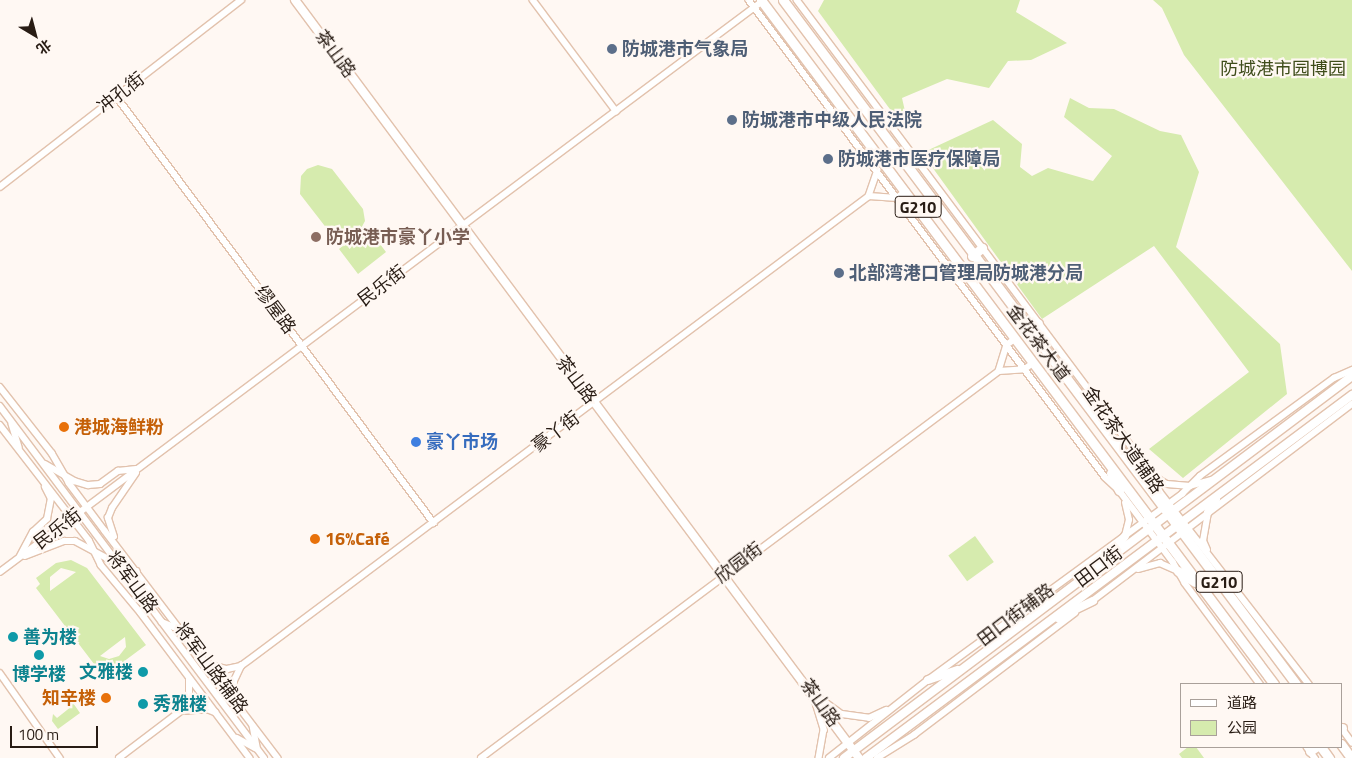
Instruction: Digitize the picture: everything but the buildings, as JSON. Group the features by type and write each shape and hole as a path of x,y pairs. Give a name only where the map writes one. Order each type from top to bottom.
{"highway":[{"name":"金花茶大道","path":"783,0 1028,330 1118,448 1169,509 1295,683"},
{"name":"金花茶大道","path":"761,2 906,191 1102,454 1149,524 1201,587 1273,683"},
{"path":"972,256 982,248"},
{"path":"1028,330 1038,322"},
{"path":"1118,448 1152,474"},
{"path":"1102,454 1119,490"},
{"path":"1178,572 1201,587"},
{"path":"1342,745 1352,758"},
{"path":"1322,748 1330,758"}],"main road":[{"name":"茶山路","path":"295,0 594,403 814,694 859,758"},
{"name":"田口街","path":"844,758 1104,563 1149,524 1352,376"},
{"name":"田口街","path":"866,758 1043,626 1182,527 1223,490 1331,415 1352,395"},
{"path":"1255,436 1260,443"},
{"path":"1208,512 1223,490"},
{"path":"1104,563 1125,536"},
{"path":"1043,626 1093,601"},
{"path":"928,680 966,666"}],"street":[{"name":"冲孔街","path":"0,187 241,0"},
{"path":"533,0 616,111"},
{"name":"金花茶大道辅路","path":"749,0 761,2 877,171 1007,346 1105,477 1149,524"},
{"name":"金花茶大道辅路","path":"797,0 1152,474 1169,509"},
{"name":"民乐街","path":"0,572 761,2"},
{"name":"缪屋路","path":"117,97 434,522"},
{"path":"898,156 908,149"},
{"path":"886,165 877,171 869,196 897,198 906,191"},
{"name":"豪丫街","path":"241,666 869,196"},
{"path":"1016,339 1007,346 999,371 1025,369 1034,363"},
{"path":"1169,509 1190,486 1255,436 1334,378 1352,370"},
{"name":"欣园街","path":"481,758 723,575 999,371"},
{"name":"将军山路辅路","path":"0,387 52,453 65,476 87,507 114,539 278,758"},
{"path":"1308,683 1227,574 1182,527 1208,512 1331,415 1352,404"},
{"name":"将军山路","path":"0,406 264,758"},
{"path":"11,420 21,453"},
{"name":"将军山路辅路","path":"0,424 73,518 118,588 165,645 250,758"},
{"path":"43,463 65,476 88,485 100,484 118,471 138,469"},
{"path":"114,539 108,518 112,508 138,469"},
{"path":"1152,474 1167,484 1190,486 1213,479"},
{"path":"19,558 33,532 47,519 51,508 51,499 43,481"},
{"path":"1119,490 1129,510 1125,536"},
{"path":"1208,512 1203,541 1211,559"},
{"name":"田口街辅路","path":"829,758 928,680 1125,536 1149,524"},
{"path":"19,558 64,541 75,541 120,565"},
{"path":"1162,541 1178,572 1259,683"},
{"name":"田口街辅路","path":"877,758 914,735 1134,571 1162,541"},
{"path":"1134,571 1160,563 1178,572"},
{"path":"136,569 142,595"},
{"path":"162,622 165,645"},
{"path":"162,622 183,631"},
{"path":"208,664 226,669 241,666"},
{"path":"234,699 234,681 241,666"},
{"path":"0,673 60,758"},
{"path":"118,758 181,711 189,696 189,676"},
{"path":"814,694 842,714 869,718 891,708"},
{"path":"814,694 824,730 819,758"},
{"path":"181,711 207,709 215,712"},
{"path":"252,723 257,749"},
{"path":"1342,729 1352,742"},
{"path":"234,737 257,749"}],"green space":[{"path":"824,0 1020,0 1016,12 1067,43 1031,60 1008,61 989,88 947,79 902,98 907,120 903,127 818,11"},
{"name":"防城港市园博园","path":"1153,0 1352,0 1352,271 1184,55 1162,8"},
{"path":"1070,98 1089,108 1114,109 1160,131 1181,135 1199,172 1176,247 1280,344 1287,394 1183,478 1149,449 1249,372 1154,246 1042,319 922,153 993,120 1022,144 1020,167 1032,176 1048,168 1093,181 1112,156 1064,117"},
{"path":"318,165 332,169 363,209 365,221 358,234 367,227 386,252 358,274 339,249 356,235 342,239 331,234 300,194 301,176 307,169"},
{"path":"975,536 994,562 967,581 948,555"},
{"path":"71,560 87,568 146,645 119,665 108,667 111,672 104,677 36,588 40,584 36,578 56,563","holes":["61,568 76,572 50,591 50,577","125,637 126,647 119,656 109,659 100,656"]},
{"path":"71,700 80,713 58,729 52,721 53,714 57,718 72,706"},
{"path":"1187,748 1197,748 1204,758 1182,758 1179,754"}],"place":[{"name":"防城港市气象局","path":"612,49"},
{"name":"防城港市中级人民法院","path":"732,120"},
{"name":"防城港市医疗保障局","path":"828,159"},
{"name":"防城港市豪丫小学","path":"316,237"},
{"name":"北部湾港口管理局防城港分局","path":"839,273"},
{"name":"港城海鲜粉","path":"64,427"},
{"name":"豪丫市场","path":"416,442"},
{"name":"16%Café","path":"315,539"},
{"name":"善为楼","path":"13,637"},
{"name":"博学楼","path":"39,655"},
{"name":"文雅楼","path":"143,672"},
{"name":"知辛楼","path":"106,698"},
{"name":"秀雅楼","path":"143,704"}]}
